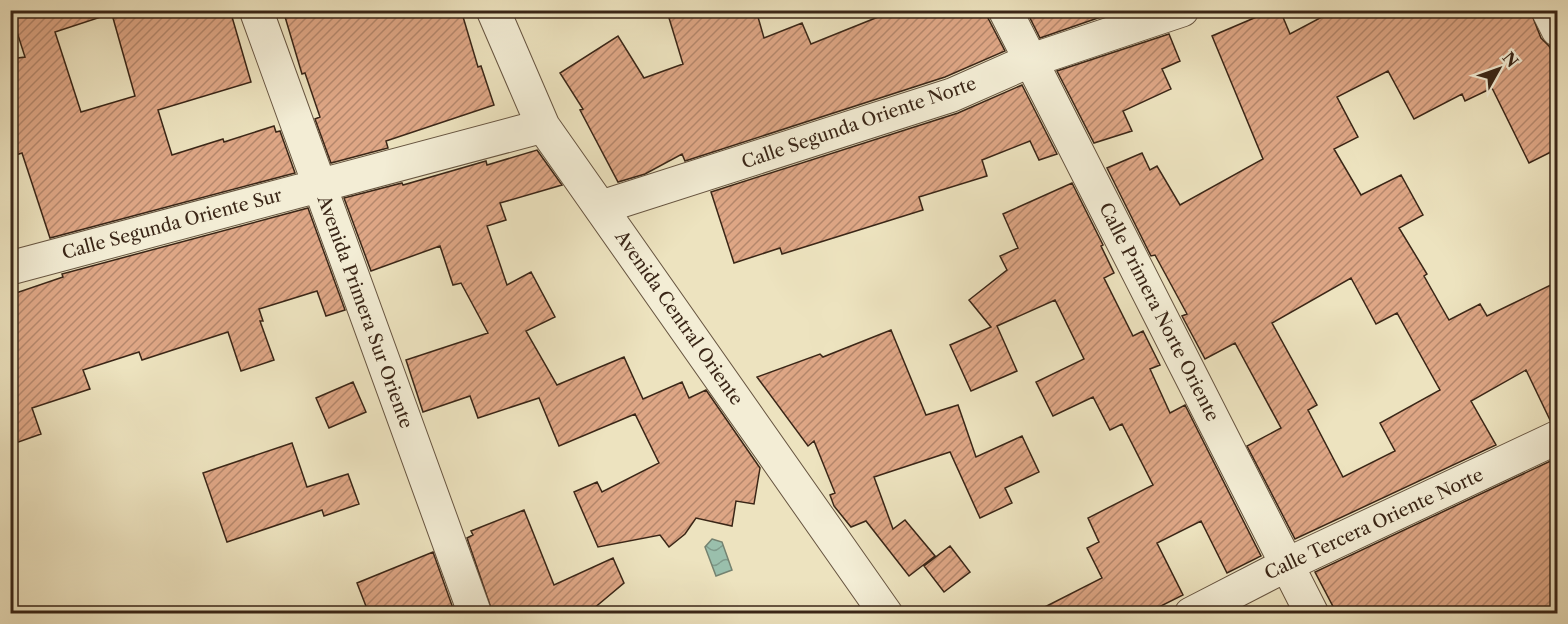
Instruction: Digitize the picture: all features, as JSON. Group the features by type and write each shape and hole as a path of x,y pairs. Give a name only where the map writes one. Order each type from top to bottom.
{"street":[{"name":"Avenida Primera Sur Oriente","path":"256,10 475,614"},
{"name":"Avenida Central Oriente","path":"493,10 543,126 886,614"},
{"name":"Calle Primera Norte Oriente","path":"1005,10 1312,614"},
{"name":"Calle Segunda Oriente Norte","path":"602,207 952,95 1029,61 1182,10"},
{"path":"1548,10 1557,30"},
{"name":"Calle Segunda Oriente Sur","path":"10,268 543,126"},
{"name":"Calle Tercera Oriente Norte","path":"1191,614 1288,564 1557,438"}],"water":[{"path":"712,539 722,542 732,570 716,576 705,547"}],"building":[{"path":"10,10 107,10 107,15 55,32 81,112 135,96 113,18 142,10 230,10 251,82 158,110 172,155 274,126 276,132 280,131 295,173 50,238 22,153 10,157 10,59 25,57"},
{"path":"283,10 461,10 478,67 481,66 494,105 386,141 388,148 331,163 315,119 320,117 305,73 302,74"},
{"path":"694,10 756,10 764,38 802,23 811,44 878,17 875,10 987,10 988,18 1005,51 945,77 685,161 682,154 645,174 618,182 580,110 583,109 560,73 618,36 644,78 683,64 669,18"},
{"path":"1026,10 1121,10 1040,38"},
{"path":"1273,10 1280,10 1290,34 1335,10 1530,10 1541,38 1549,46 1557,62 1557,149 1529,163 1492,88 1465,101 1462,94 1414,119 1388,71 1337,97 1358,137 1334,149 1361,195 1401,175 1423,215 1399,228 1427,274 1424,276 1449,320 1480,304 1487,316 1557,282 1557,419 1550,420 1526,370 1471,401 1496,445 1295,539 1247,446 1281,428 1235,343 1205,359 1182,316 1187,314 1155,255 1151,256 1107,168 1142,153 1150,170 1157,166 1180,205 1263,159 1212,36","holes":["1351,278 1376,324 1397,313 1440,390 1380,423 1395,451 1343,477 1308,410 1317,405 1272,323"]},
{"path":"1169,34 1180,61 1162,69 1171,89 1123,111 1132,131 1094,143 1057,71"},
{"path":"1022,85 1057,154 1039,160 1030,141 982,160 987,176 919,197 923,210 782,254 780,248 734,263 711,192 958,113"},
{"path":"537,150 562,185 500,203 506,220 487,226 507,285 531,272 555,317 526,331 557,385 624,357 643,399 682,382 689,398 706,390 760,468 754,504 736,501 732,526 696,518 685,534 669,547 660,535 598,547 574,492 597,482 602,492 659,463 635,414 559,446 539,398 478,418 470,396 423,412 406,360 488,333 461,283 453,285 440,246 371,271 344,198 402,183 403,185 486,161 487,165"},
{"path":"1072,183 1103,245 1101,246 1114,273 1104,278 1133,336 1143,331 1160,365 1150,369 1170,413 1185,405 1261,556 1227,573 1201,521 1157,543 1183,595 1145,614 1031,614 1102,578 1087,548 1099,542 1088,518 1153,485 1122,424 1110,430 1093,397 1053,416 1036,382 1084,359 1055,300 997,326 1017,371 971,391 950,345 991,327 969,300 1007,270 1000,256 1018,248 1003,214"},
{"path":"308,208 345,310 326,316 317,291 259,309 263,321 260,321 274,360 241,371 228,332 142,360 139,352 83,370 90,389 32,408 41,434 10,445 10,295 63,277 62,274"},
{"path":"891,330 926,415 958,405 976,457 1022,436 1039,472 1005,488 1012,503 980,518 950,452 874,477 893,529 905,520 935,556 909,576 866,521 851,527 834,506 830,495 835,493 814,441 808,446 757,377 820,354 823,357"},
{"path":"353,382 366,412 329,428 316,398"},
{"path":"292,443 307,487 348,474 359,504 324,516 322,510 227,542 203,473"},
{"path":"1557,458 1557,614 1337,614 1315,572"},
{"path":"524,510 554,585 613,558 624,583 587,614 493,614 467,538 473,535 471,531"},
{"path":"950,546 970,572 944,592 924,566"},
{"path":"433,552 455,614 369,614 357,583"}]}
